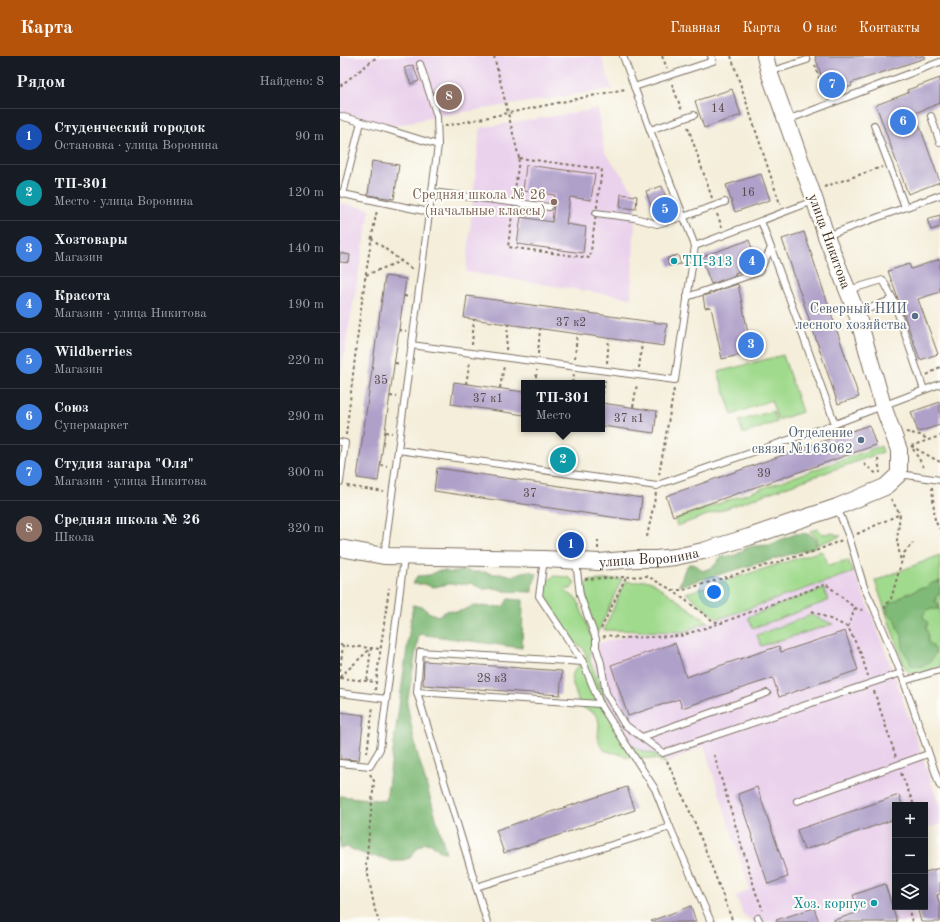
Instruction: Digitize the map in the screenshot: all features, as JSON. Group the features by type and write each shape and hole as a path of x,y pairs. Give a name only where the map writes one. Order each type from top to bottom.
{"street":[{"name":"улица Никитова","path":"765,56 769,72 787,120 826,236 856,314 883,406 899,450 899,474"},
{"name":"улица Воронина","path":"340,548 384,556 544,559 599,562 675,557 704,551 837,508 885,487 899,474"}],"lane":[{"path":"411,345 675,380 695,246 623,56"},
{"path":"634,87 713,61 711,56"},
{"path":"769,72 807,60"},
{"path":"787,120 940,62"},
{"path":"384,556 438,144 437,116 420,64"},
{"path":"650,130 694,115"},
{"path":"340,116 438,144"},
{"path":"931,116 940,143"},
{"path":"361,122 341,194 429,212"},
{"path":"874,125 905,207"},
{"path":"432,192 549,206"},
{"path":"826,236 940,195"},
{"path":"695,246 815,201"},
{"path":"596,213 635,218 657,224 683,217 725,202"},
{"path":"761,221 835,424"},
{"path":"687,297 759,272 771,248"},
{"path":"848,290 883,280 893,299 924,390"},
{"path":"856,314 893,299"},
{"path":"398,450 658,486 835,424 940,384"},
{"path":"340,482 342,442"},
{"path":"899,474 940,480"},
{"path":"837,508 849,537 864,587 904,681 940,786"},
{"path":"340,763 370,766 380,749 404,556"},
{"path":"544,559 539,596 583,662 600,704 655,789 711,922"},
{"path":"576,561 580,595 596,639 596,647 601,663 606,693 624,724 663,753 901,673"},
{"path":"487,922 417,692 420,652 583,662"},
{"path":"904,681 940,670"},
{"path":"417,692 600,704"},
{"path":"340,693 386,699"},
{"path":"642,737 767,693"},
{"path":"797,801 928,754"},
{"path":"476,887 670,827"}],"path":[{"path":"340,86 378,56"},
{"path":"494,56 519,158"},
{"path":"662,56 725,235"},
{"path":"731,56 780,204"},
{"path":"807,60 812,58 826,98 838,93 841,100"},
{"path":"438,127 634,87"},
{"path":"824,187 873,171 889,164"},
{"path":"342,442 366,275 379,202"},
{"path":"372,238 421,276"},
{"path":"366,275 402,261"},
{"path":"921,379 940,367"},
{"path":"647,537 658,486 675,380"},
{"path":"905,432 920,435 929,440"},
{"path":"908,447 940,436"},
{"path":"911,446 940,462"},
{"path":"864,464 880,477 878,459"},
{"path":"347,486 392,493"},
{"path":"890,497 900,514 897,540 901,563"},
{"path":"854,535 900,514"},
{"path":"672,590 683,590 818,550 843,540"},
{"path":"891,599 904,553 913,543"},
{"path":"578,579 647,576 672,590 713,621 721,623"},
{"path":"596,639 626,577"},
{"path":"596,639 607,635 622,638 680,636 721,623 826,584 855,608 871,612"},
{"path":"379,922 375,910 366,865 374,782 365,766 389,588"},
{"path":"848,626 855,608"},
{"path":"812,611 848,626 861,654 882,715"},
{"path":"340,671 341,645 381,649"},
{"path":"340,678 371,648"},
{"path":"367,681 371,648"},
{"path":"340,678 376,682"},
{"path":"663,753 695,823 733,922"},
{"path":"714,755 756,893 761,918"},
{"path":"909,910 912,922"}],"shaded area":[{"path":"340,56 601,56 612,89 437,116 393,126 340,112"},
{"name":"Средняя школа № 26 (начальные классы)","path":"598,109 604,151 637,196 631,298 466,272 480,128"},
{"path":"340,203 370,209 340,377"},
{"path":"854,572 896,680 940,808 940,824 928,828 928,802 892,802 892,910 913,910 917,922 751,922 751,920 743,914 736,896 750,889 704,746 670,761 622,746 588,646 621,638 628,633 683,632"}],"green space":[{"path":"783,355 802,412 778,420 771,400 732,415 718,372"},
{"path":"773,411 777,422 743,434 739,421"},
{"path":"881,446 883,452 677,526 675,519"},
{"path":"818,529 822,534 832,533 841,536 817,545 817,539 810,531"},
{"path":"796,534 812,536 816,540 816,547 679,586 685,569 689,564 697,566 702,571 711,568 721,557 736,555 746,548 754,546 770,545"},
{"path":"821,551 825,556 828,565 848,560 854,572 718,619 686,593"},
{"path":"940,555 940,666 913,674 905,668 875,581"},
{"path":"464,570 512,576 528,571 537,574 532,587 532,592 505,591 495,588 484,589 470,583 449,584 433,587 424,584 413,584 417,576 430,575 437,571 446,571 450,573"},
{"path":"554,576 567,577 575,583 571,589 566,589 565,591 577,599 594,643 590,654 590,661 620,735 626,742 643,751 658,755 667,764 656,759 627,757 604,750 600,745 598,738 598,718 594,713 583,708 579,703 571,678 575,669 586,658 584,650 569,638 549,608 544,597 544,586"},
{"path":"622,579 598,632 594,628 584,587 588,581"},
{"path":"645,580 652,582 708,622 683,632 604,630 625,581 635,582"},
{"path":"940,581 940,592 936,597 935,602 939,604 939,609 927,610 923,617 928,623 926,628 928,642 932,645 936,652 932,659 923,666 911,665 903,650 902,635 897,628 896,620 887,613 887,607 890,603 905,594 913,592 919,588 926,588 932,583"},
{"path":"824,588 828,601 753,628 748,617"},
{"path":"508,599 523,600 522,648 419,634 407,704 416,749 446,852 440,851 432,844 425,843 418,847 410,858 399,861 391,861 380,857 369,856 346,847 340,849 340,796 386,801 413,605 422,607 430,613 438,616 448,610 456,612 472,606 500,607 504,606"},
{"path":"811,615 833,624 761,646 757,635"}],"building":[{"path":"815,56 925,56 925,58 851,83 852,86 827,94"},
{"path":"413,65 419,81 411,84 404,68"},
{"path":"940,78 940,103 915,113 940,182 908,194 876,105 908,93 907,90"},
{"path":"732,89 741,115 704,128 695,101"},
{"path":"372,161 399,165 394,199 368,195"},
{"path":"526,165 595,174 591,200 570,197 566,224 586,227 583,253 517,244 521,217 552,222 555,195 523,191"},
{"path":"761,174 770,200 735,212 726,185"},
{"path":"662,186 671,214 664,215 659,213 654,215 646,191"},
{"path":"621,194 637,196 636,209 620,207"},
{"path":"940,215 940,227 931,230 927,219"},
{"path":"804,232 859,397 838,404 782,239"},
{"path":"749,240 758,265 735,273 736,275 711,284 701,257"},
{"path":"340,253 350,255 349,263 340,262"},
{"name":"ТП-313","path":"678,255 681,264 669,266 667,258"},
{"path":"940,259 940,292 918,299 938,354 920,360 888,271 909,264 911,269"},
{"path":"385,276 406,279 378,481 357,478"},
{"path":"738,284 752,352 722,359 711,307 705,308 703,296"},
{"path":"467,296 667,324 664,346 464,318"},
{"path":"454,382 521,392 521,415 451,404"},
{"path":"940,402 940,425 918,432 911,412"},
{"path":"605,403 657,411 654,433 605,426"},
{"path":"869,425 876,445 673,516 666,496"},
{"path":"437,468 642,498 639,521 434,491"},
{"path":"845,631 858,670 779,697 773,678 682,708 679,699 628,716 611,665 675,643 686,677 779,646 781,652"},
{"path":"424,661 562,671 560,695 423,685"},
{"path":"340,712 364,715 359,760 340,759"},
{"path":"627,787 635,810 504,853 496,830"},
{"path":"757,787 788,877 768,884 738,794"},
{"path":"899,795 901,802 892,802 892,820 804,850 797,830"},
{"path":"940,868 940,894 937,895 940,906 940,922 921,922 918,910 928,910 928,871"},
{"name":"Хоз. корпус","path":"885,884 897,922 834,922 834,920 859,912 853,895"},
{"path":"691,906 696,922 651,921"},
{"name":"Хоз. корпус","path":"814,908 819,922 777,922 776,920"}],"place":[{"name":"Студия загара \"Оля\"","path":"832,85"},
{"name":"Средняя школа № 26","path":"449,97"},
{"name":"Союз","path":"903,122"},
{"name":"Средняя школа № 26 (начальные классы)","path":"554,202"},
{"name":"Wildberries","path":"665,210"},
{"name":"ТП-313","path":"674,261"},
{"name":"Красота","path":"752,262"},
{"name":"Северный НИИ лесного хозяйства","path":"915,316"},
{"name":"Хозтовары","path":"751,345"},
{"name":"Отделение связи №163062","path":"861,440"},
{"name":"ТП-301","path":"563,460"},
{"name":"Студенческий городок","path":"571,545"},
{"name":"Хоз. корпус","path":"874,903"}]}
